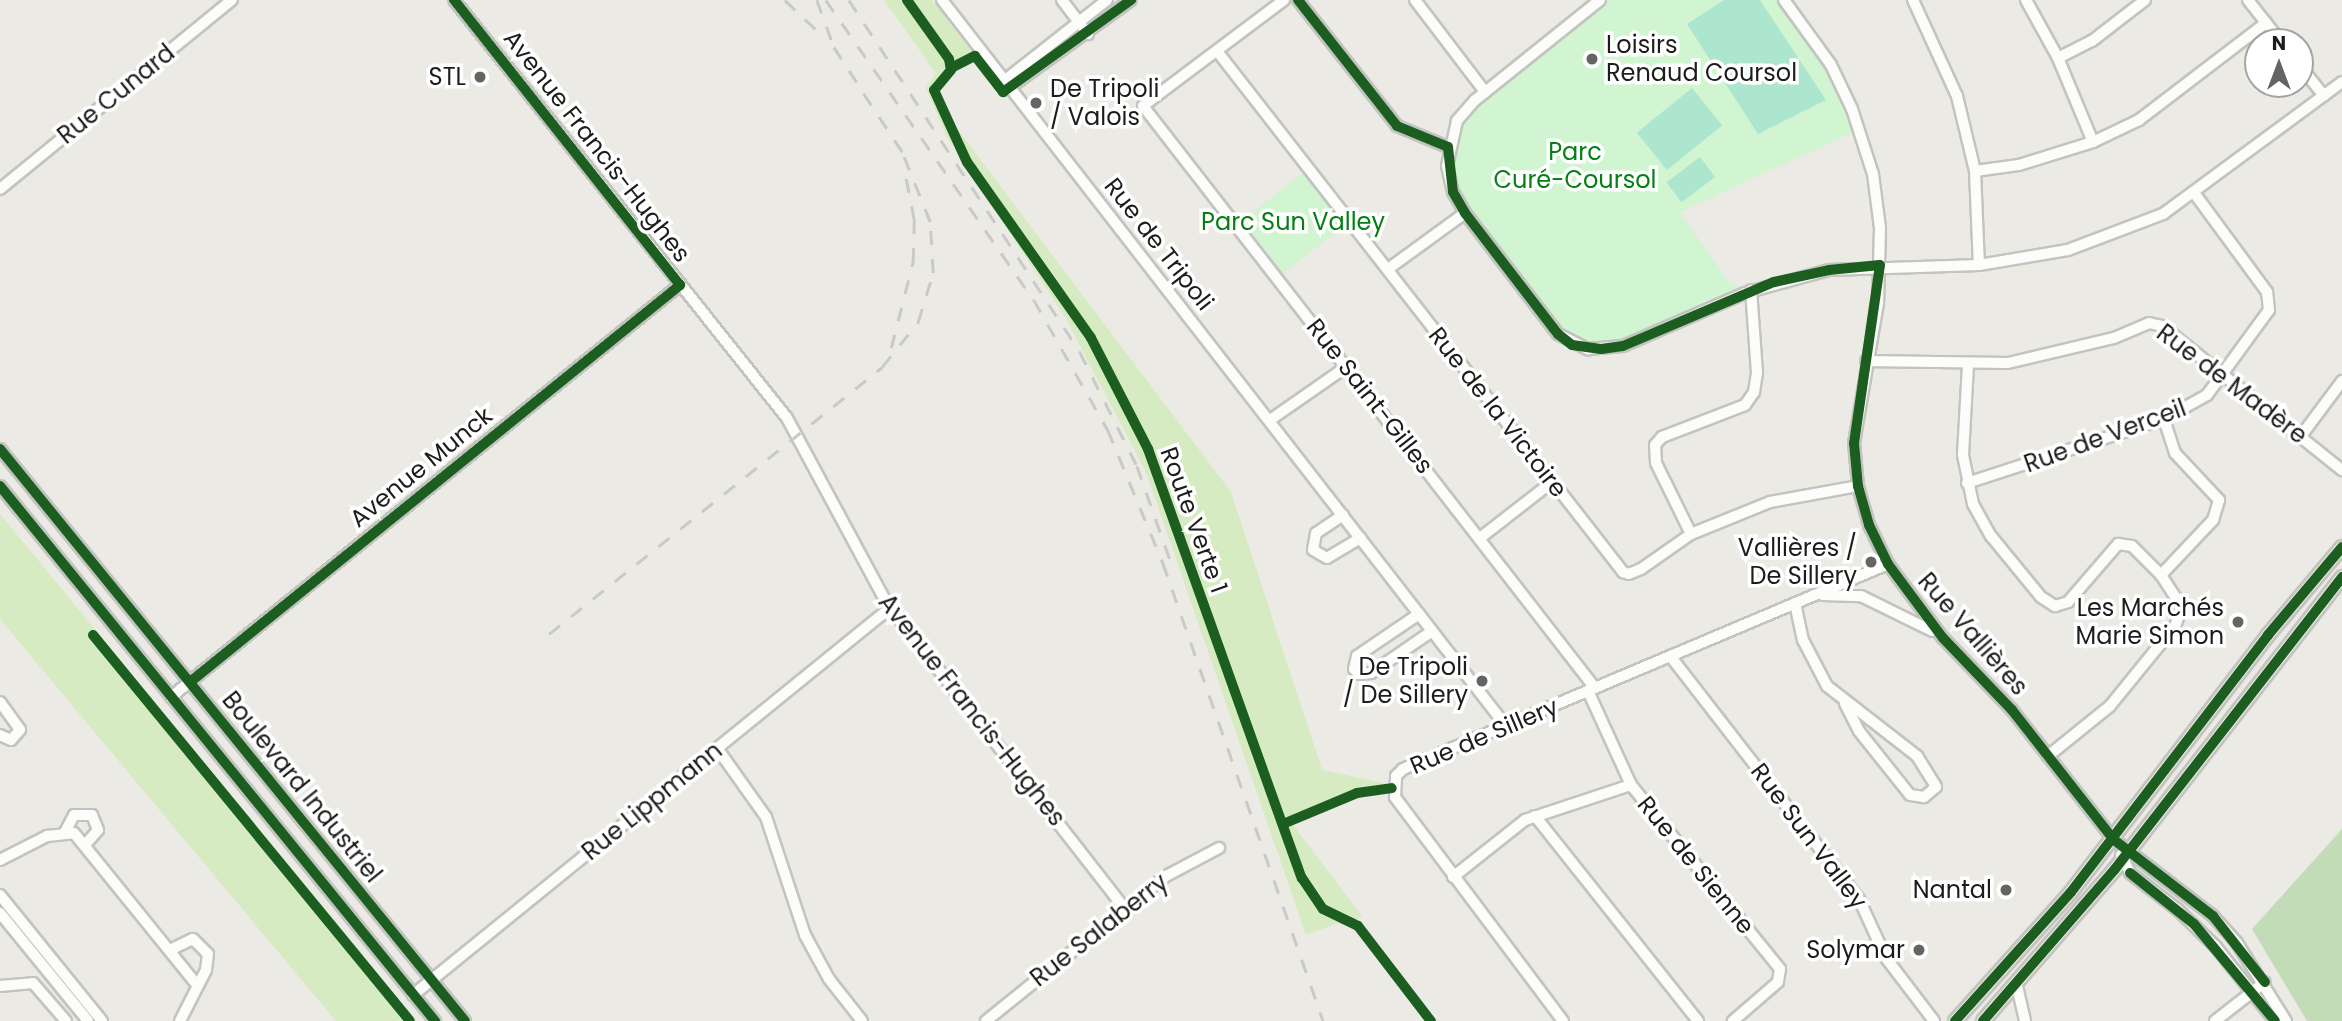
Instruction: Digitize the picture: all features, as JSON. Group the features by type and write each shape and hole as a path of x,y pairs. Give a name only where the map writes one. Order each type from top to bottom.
{"main road":[{"path":"1955,1021 2024,948 2113,839 2268,635 2342,547"},
{"path":"1983,1021 2017,986 2125,856 2342,577"}],"street":[{"name":"Rue Cunard","path":"0,189 232,0"},
{"name":"Avenue Francis-Hughes","path":"454,0 790,423 890,608 1125,909"},
{"name":"Rue de Tripoli","path":"942,0 1506,726"},
{"path":"1062,0 1088,34"},
{"path":"1007,84 1107,0"},
{"path":"1007,84 1088,34 1130,0"},
{"path":"1217,51 1284,0"},
{"path":"1298,0 1397,126 1448,147"},
{"path":"1415,0 1485,92"},
{"path":"1600,0 1485,92 1457,121 1448,147 1452,192 1465,213 1558,334 1572,345 1601,349 1623,346 1751,290 1829,270 1880,265 1979,265 2068,250 2152,219 2195,194 2342,82"},
{"name":"Rue Vallières","path":"1784,0 1831,65 1852,108 1873,174 1880,265 1854,443 1858,485 1869,525 1888,564 1943,638 2012,710 2125,856"},
{"path":"1913,0 1956,96 1975,171 1979,265"},
{"path":"2026,0 2058,58 2093,142"},
{"path":"2058,58 2092,41 2145,0"},
{"path":"2248,0 2270,28"},
{"path":"1975,171 2019,165 2093,142 2139,120 2266,23"},
{"name":"Rue Saint-Gilles","path":"1217,51 1143,106 1480,538 1591,690"},
{"name":"Rue de la Victoire","path":"1217,51 1552,482 1629,575 1691,534 1770,502 1858,485"},
{"path":"2314,84 2324,96"},
{"name":"Rue de Verceil","path":"1967,483 2164,419 2207,395 2269,310 2267,292 2195,194"},
{"path":"1388,269 1465,213"},
{"name":"Avenue Munck","path":"172,697 680,285"},
{"path":"1691,534 1656,463 1655,444 1661,437 1745,405 1754,392 1757,373 1751,290"},
{"name":"Rue de Madère","path":"1866,360 1968,365 2048,357 2148,323 2162,326 2342,470"},
{"path":"1968,365 1963,455 1967,483 1991,536 2041,597 2055,606 2068,603 2118,544 2132,546 2161,575 2182,607 2175,626 2110,706 2048,756"},
{"path":"1270,421 1346,367"},
{"path":"2301,436 2342,381"},
{"path":"2161,575 2213,520 2219,500 2175,453 2164,419"},
{"name":"Boulevard Industriel","path":"0,449 465,1021"},
{"path":"1480,538 1552,482"},
{"name":"Boulevard Industriel","path":"0,486 435,1021"},
{"path":"1343,515 1316,533 1313,550 1327,558 1360,538"},
{"name":"Rue de Sillery","path":"1563,1021 1395,797 1393,785 1403,769 1888,564"},
{"name":"Rue de Sillery","path":"1812,596 1861,596 1913,618 1943,638"},
{"path":"1795,603 1803,640 1816,667 1845,703 1859,731 1910,795 1924,797 1936,787 1917,757 1875,719 1845,703"},
{"name":"Rue Lippmann","path":"413,995 890,608"},
{"path":"1419,614 1357,656 1354,669 1359,674 1371,673 1432,631"},
{"name":"Rue Sun Valley","path":"1671,657 1859,899 1886,958 1934,1021"},
{"name":"Rue de Sienne","path":"1591,690 1631,785 1780,969 1778,982 1733,1021"},
{"path":"0,702 20,730 11,740 0,735"},
{"path":"717,748 768,820 805,935 829,979 862,1021"},
{"path":"1453,877 1535,816 1631,785"},
{"path":"65,832 74,815 92,815 98,830 86,845"},
{"path":"1535,816 1698,1021"},
{"path":"0,860 30,843 65,832 74,833 197,985"},
{"name":"Rue Salaberry","path":"986,1021 1170,873 1219,848"},
{"path":"2125,856 2213,916 2265,982 2286,1021"},
{"path":"2125,856 2130,873 2208,940 2275,1021"},
{"path":"0,895 102,1021"},
{"path":"0,913 88,1021"},
{"path":"170,950 190,939 205,947 208,963 180,1021"},
{"path":"2215,1021 2265,982"},
{"path":"0,985 33,983 66,1021"},
{"path":"2017,986 2025,1021"}],"green space":[{"path":"884,0 932,0 975,56 936,87 946,114 1231,492 1322,770 1393,785 1392,790 1368,794 1293,825 1362,916 1347,926 1338,923 1306,935 1146,472 1065,317 947,137 926,88 936,73"},
{"name":"Parc Curé-Coursol","path":"1600,0 1784,0 1804,24 1852,109 1854,132 1680,212 1730,284 1751,290 1623,346 1572,345 1453,192 1448,147 1457,121"},
{"path":"1724,0 1760,0 1826,100 1758,134 1687,24"},
{"path":"1692,88 1722,125 1667,170 1637,133"},
{"path":"1700,157 1715,177 1682,202 1666,182"},
{"name":"Parc Sun Valley","path":"1309,168 1350,221 1279,277 1237,224"},
{"path":"0,514 416,1021 336,1021 0,619"},
{"path":"2342,829 2342,1021 2307,1021 2252,929"}],"railway":[{"path":"785,0 825,38"},
{"path":"817,0 834,47 862,90"},
{"path":"826,0 1034,300 1108,430 1163,563 1323,1021"},
{"path":"849,0 1080,352 1137,466 1170,559"},
{"path":"549,634 882,367 918,322 933,273 930,222 902,152 857,84"},
{"path":"891,348 913,262 914,220 905,174"}],"cycle path":[{"path":"190,682 680,285 454,0"},
{"name":"Route Verte 1","path":"907,0 949,59 951,70 934,90 967,162 1091,338 1148,449 1302,878 1323,909 1358,926 1431,1021"},
{"path":"951,68 975,56 1003,92 1131,0"},
{"path":"1298,0 1397,126 1448,147 1453,192 1465,213 1558,334 1572,345 1601,349 1623,346 1774,282 1829,270 1880,265 1854,443 1858,486 1869,525 1888,564 1943,638 2012,710 2113,839 2213,916 2265,982"},
{"path":"0,449 465,1021"},
{"path":"0,486 435,1021"},
{"path":"1955,1021 2071,892 2268,635 2342,547"},
{"path":"1983,1021 2115,869 2342,577"},
{"path":"93,635 410,1021"},
{"path":"1283,824 1357,793 1392,788"},
{"path":"2130,873 2194,924 2275,1021"}],"place":[{"name":"Loisirs Renaud Coursol","path":"1592,59"},
{"name":"STL","path":"480,77"},
{"name":"De Tripoli / Valois","path":"1036,103"},
{"name":"Vallières / De Sillery","path":"1871,562"},
{"name":"Les Marchés Marie Simon","path":"2238,622"},
{"name":"De Tripoli / De Sillery","path":"1482,681"},
{"name":"Nantal","path":"2006,890"},
{"name":"Solymar","path":"1919,950"}]}
